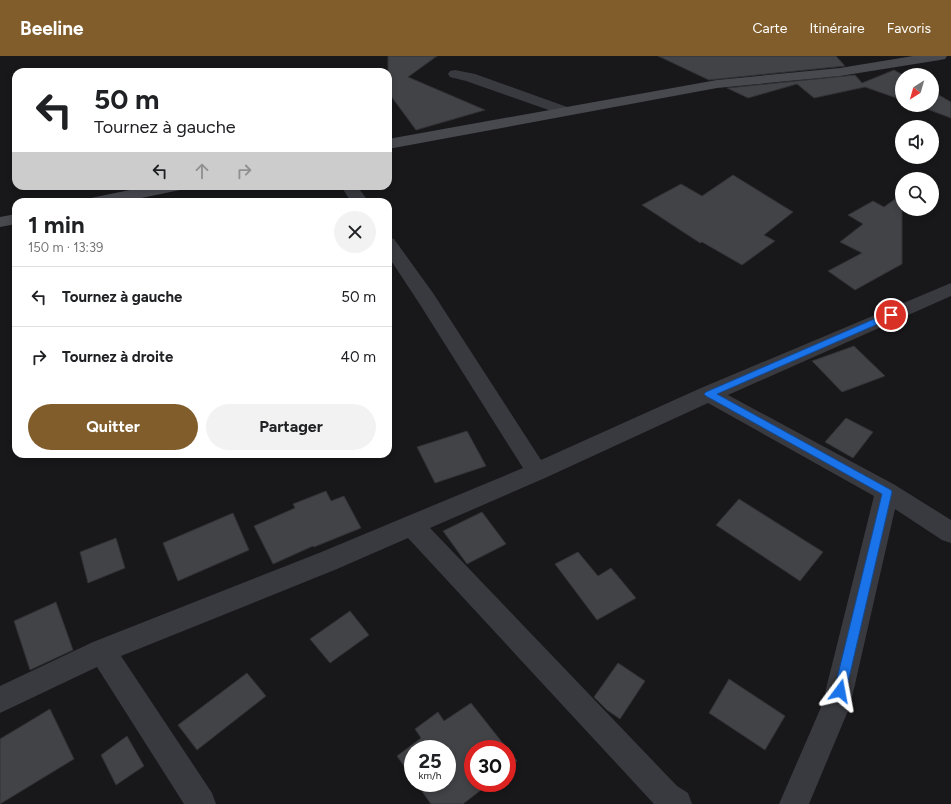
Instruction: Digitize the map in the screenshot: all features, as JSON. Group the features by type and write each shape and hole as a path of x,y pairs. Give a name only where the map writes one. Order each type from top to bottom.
{"street":[{"path":"392,143 717,84 840,72 940,56"},
{"path":"455,74 470,77 565,111"},
{"path":"116,198 154,190"},
{"path":"0,222 12,220"},
{"path":"392,249 426,298 537,472"},
{"path":"0,700 102,651 328,561 537,472 709,394 951,289"},
{"path":"709,394 887,492 951,533"},
{"path":"794,804 836,706 887,492"},
{"path":"411,525 667,796 677,804"},
{"path":"102,651 201,804"}],"building":[{"path":"388,56 437,56 408,77 485,110 416,130 392,97 392,68 388,68"},
{"path":"658,56 836,56 845,66 709,80"},
{"path":"894,70 895,98 865,87 814,98 797,84 748,98 727,88 855,75 862,83"},
{"path":"939,95 951,102 951,118 935,112 939,112"},
{"path":"733,175 793,212 764,235 775,241 742,265 702,242 700,243 642,205 681,184 702,196"},
{"path":"895,199 895,216 902,216 902,264 855,290 828,271 862,253 840,242 863,224 848,215 873,201 884,207"},
{"path":"854,346 885,376 842,392 812,361"},
{"path":"846,418 873,432 853,458 825,442"},
{"path":"467,431 486,466 435,483 417,447"},
{"path":"326,491 331,501 344,496 361,528 314,547 313,546 273,564 254,526 295,508 293,504"},
{"path":"739,499 823,552 800,581 716,525"},
{"path":"482,512 506,544 467,564 443,531"},
{"path":"233,513 249,550 178,581 163,543"},
{"path":"116,538 125,568 88,583 80,552"},
{"path":"578,552 598,576 611,568 636,598 597,620 555,564"},
{"path":"56,602 73,650 30,670 14,621"},
{"path":"350,611 369,635 330,663 310,639"},
{"path":"618,663 645,681 620,719 607,710 594,697"},
{"path":"247,673 266,696 197,750 178,725"},
{"path":"729,679 785,716 765,750 709,713"},
{"path":"471,703 500,740 464,740 464,792 478,792 463,804 431,804 422,792 456,792 456,740 418,740 421,738 415,729 438,712 444,721"},
{"path":"50,709 74,759 0,804 0,739"},
{"path":"127,736 144,766 116,785 101,755"},
{"path":"404,751 404,766 397,756"}],"route":[{"path":"840,691 887,492 709,394 891,315"}]}
